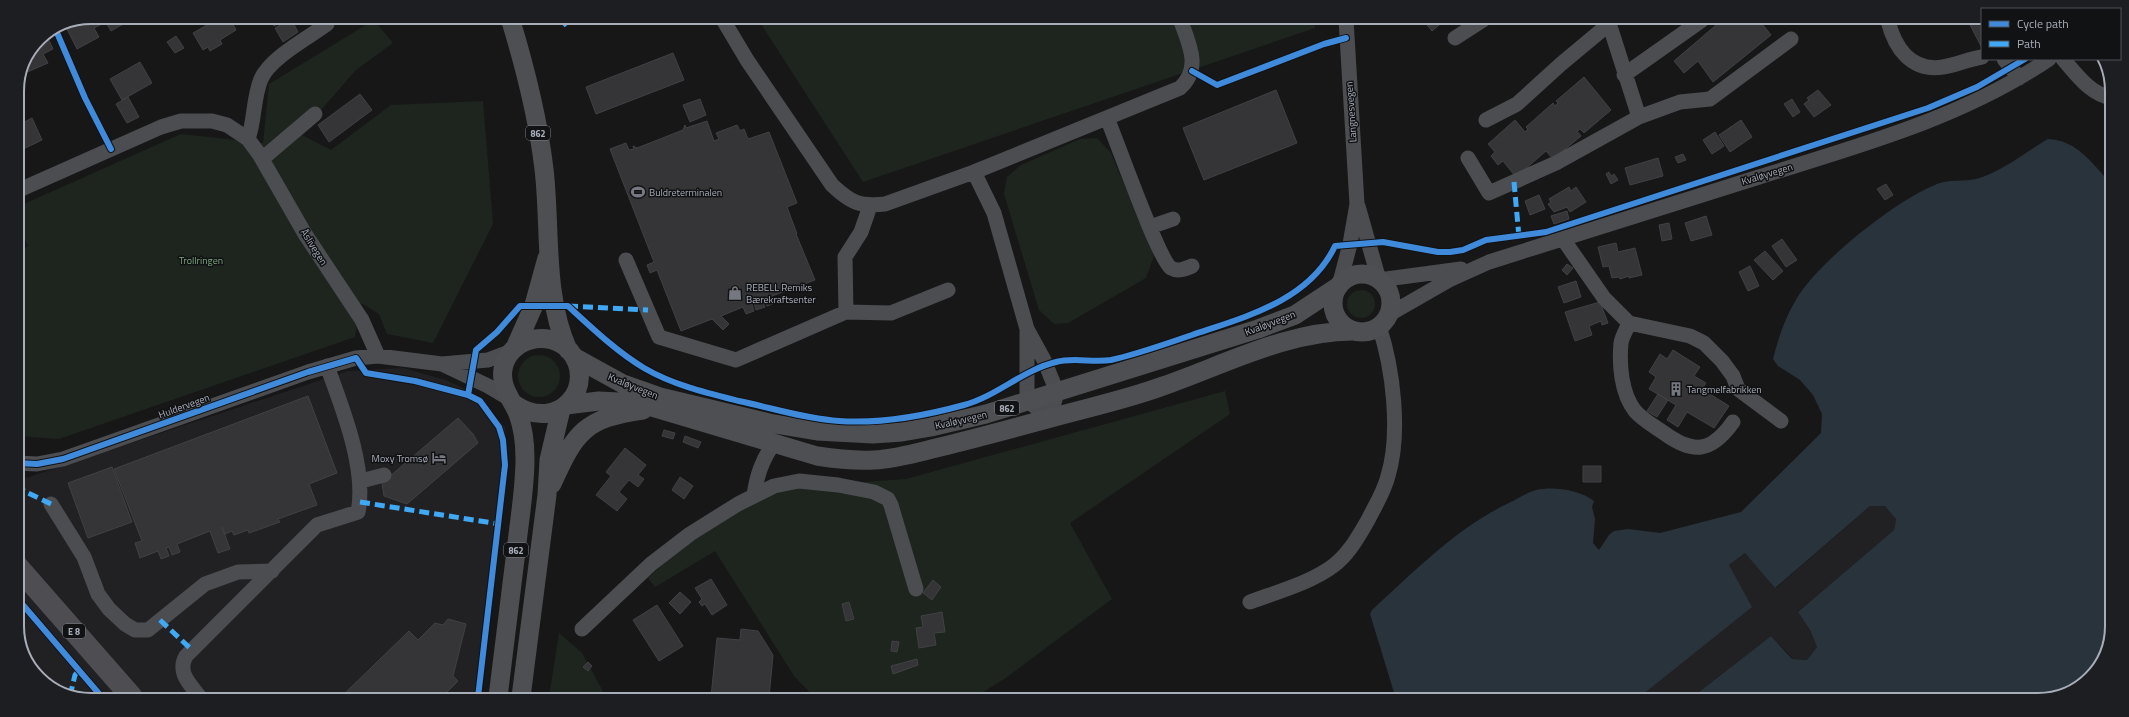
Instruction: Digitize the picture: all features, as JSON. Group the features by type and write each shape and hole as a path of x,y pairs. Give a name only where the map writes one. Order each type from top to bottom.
{"highway":[{"name":"E 8","path":"24,574 128,693"}],"main road":[{"name":"862","path":"512,24 527,76 539,134 544,170 548,251 557,319 579,377 577,388 563,407 549,460 547,496 522,693"},
{"name":"862","path":"498,693 520,518 525,461 522,430 502,380 506,360 513,349 534,305 548,251"},
{"name":"862","path":"1339,286 1345,280 1362,275 1379,280"},
{"path":"1379,280 1388,293 1390,300 1384,321"},
{"path":"1339,286 1333,301 1333,308 1340,322 1353,331"},
{"name":"Kvaløyvegen","path":"571,353 595,370 641,391 769,423 844,434 902,432 958,422 1029,402 1276,322 1294,314 1339,286"},
{"name":"862","path":"1353,331 1367,332 1384,321"},
{"name":"Kvaløyvegen","path":"563,407 620,401 657,408 817,456 846,460 875,460 906,456 978,438 1163,386 1231,360 1313,334 1334,331 1353,331"},
{"name":"862","path":"513,349 524,341 536,338 548,338 559,342 571,353"},
{"name":"862","path":"512,402 524,411 536,414 549,414 563,407"},
{"name":"862","path":"547,496 566,453 577,436 588,426 605,417 657,408"}],"street":[{"path":"248,139 252,127 261,78 275,62 327,24"},
{"path":"726,24 743,53 832,185 844,197 857,204 870,206 885,204 974,172 1165,96 1180,88 1188,81 1192,71 1193,58 1182,24"},
{"name":"Langnesvegen","path":"1346,24 1357,204 1379,280"},
{"path":"1455,38 1477,24"},
{"path":"1486,120 1517,104 1606,24"},
{"path":"1609,24 1624,75 1639,117"},
{"path":"1624,75 1696,24"},
{"path":"1889,24 1901,51 1910,61 1920,66 1942,67 1981,57"},
{"path":"1468,158 1489,193 1556,163 1639,117 1680,102 1710,99 1791,39"},
{"path":"2006,60 2019,78"},
{"name":"Kvaløyvegen","path":"1384,321 1432,289 1476,267 1879,138 1950,112 2019,78 2047,60"},
{"path":"2064,60 2089,87 2105,96"},
{"path":"262,159 315,114"},
{"path":"1108,118 1150,227 1166,262 1171,268 1180,270 1192,266"},
{"name":"Åslivegen","path":"24,188 138,136 181,121 212,121 228,125 248,139 262,159 305,234 362,320 378,356"},
{"path":"974,172 994,213 1027,329 1044,360 1057,392 1050,418 1029,402 1027,392 1027,329"},
{"name":"Langnesvegen","path":"1339,286 1350,244 1357,204"},
{"path":"846,312 845,257 861,232 870,206"},
{"path":"1150,227 1173,219"},
{"path":"1563,239 1604,298 1629,323 1690,336 1704,343 1722,361 1733,376 1738,389 1780,421"},
{"path":"626,260 659,337 736,360 846,312 891,313 948,290"},
{"name":"Kvaløyvegen","path":"1379,280 1476,267"},
{"path":"1250,602 1314,577 1333,566 1351,549 1382,494 1388,476 1394,443 1389,363 1384,321"},
{"path":"1629,323 1621,341 1622,374 1627,396 1634,410 1642,419 1680,444 1694,448 1714,443 1733,422"},
{"name":"Huldervegen","path":"24,463 37,464 63,459 327,366 356,358 378,356 442,364 488,360 513,349"},
{"name":"Huldervegen","path":"442,364 488,386 512,402"},
{"path":"197,693 183,673 182,664 186,656 317,525 358,512 361,481 339,399 327,366"},
{"path":"754,495 756,477 761,464 774,443"},
{"path":"361,481 384,475"},
{"path":"582,630 631,582 672,548 713,519 754,495 774,486 799,481 863,489 882,495 891,505 916,589"},
{"path":"51,504 84,557 98,594 124,624 135,630 148,630 205,584 238,572 272,571"}],"shaded area":[{"path":"2048,139 2058,140 2076,148 2084,154 2105,177 2105,626 2104,639 2098,656 2091,667 2075,682 2060,689 2038,693 1698,693 1771,636 1792,659 1807,660 1817,647 1810,630 1798,612 1894,530 1896,519 1885,506 1870,506 1775,588 1745,553 1729,565 1752,607 1644,693 1394,693 1370,614 1372,610 1438,550 1491,512 1536,490 1551,488 1582,494 1594,501 1592,507 1595,519 1593,543 1599,550 1609,535 1614,531 1628,529 1660,533 1741,512 1821,433 1822,414 1813,395 1800,380 1778,366 1773,359 1780,335 1789,313 1797,298 1808,283 1841,250 1881,217 1902,203 1942,182 1976,179 2004,167"},
{"path":"403,368 446,380 479,396 505,427 508,458 481,693 91,693 78,692 61,686 50,679 38,667 29,652 24,630 24,479 348,371"},
{"path":"1870,506 1886,506 1896,519 1894,530 1798,612 1810,630 1817,647 1807,660 1793,659 1771,636 1698,693 1644,693 1649,689 1729,565 1745,553 1776,588"}],"green space":[{"name":"Trollringen","path":"367,24 377,24 393,43 356,70 300,134 331,150 391,105 483,101 493,224 433,343 387,334 379,314 361,303 355,337 59,439 24,436 24,249 28,246 24,237 24,204 181,134 263,143 269,84"},
{"path":"761,24 1315,24 1315,28 863,182"},
{"path":"1097,138 1111,153 1154,256 1146,278 1068,323 1054,324 1039,310 1004,194 1007,177 1021,165 1080,139"},
{"path":"1361,290 1371,294 1375,304 1371,314 1361,318 1351,314 1347,304 1351,294"},
{"path":"535,355 543,355 551,358 557,364 560,376 557,388 551,394 543,397 535,397 527,394 521,388 518,380 518,372 521,364 527,358"},
{"path":"1225,391 1230,414 1070,523 1112,599 1003,680 981,693 810,693 794,676 715,551 655,587 648,578 685,543 742,507 790,487 906,479"},
{"path":"559,633 582,653 604,693 550,693"}],"building":[{"path":"102,24 94,28 99,37 77,49 67,29 78,25"},
{"path":"107,24 123,24 111,31"},
{"path":"209,24 233,24 236,30 220,40 222,44 210,51 208,47 203,50 193,33"},
{"path":"282,24 294,24 298,32 283,42 275,28"},
{"path":"1426,24 1440,24 1432,31"},
{"path":"1717,24 1762,24 1771,35 1713,82 1698,61 1684,73 1674,61"},
{"path":"1970,24 1981,24 1981,46"},
{"path":"176,36 184,48 175,53 167,42"},
{"path":"49,40 53,49 43,54 48,63 27,72 35,54"},
{"path":"673,53 684,80 596,114 586,87"},
{"path":"140,62 152,83 122,100 110,79"},
{"path":"1584,77 1611,110 1584,133 1580,129 1577,131 1581,136 1553,159 1546,151 1516,177 1503,161 1498,165 1491,156 1495,152 1488,144 1515,120 1525,132 1528,129 1526,127 1553,103 1555,106 1558,103 1556,101"},
{"path":"1276,90 1297,143 1204,180 1183,128"},
{"path":"1818,90 1831,105 1814,117 1804,104 1809,100 1807,98"},
{"path":"360,94 372,110 329,142 318,125"},
{"path":"128,97 139,117 127,123 116,104"},
{"path":"700,99 706,115 690,122 683,105"},
{"path":"1792,99 1800,112 1793,117 1784,104"},
{"path":"32,118 42,140 24,149 24,122"},
{"path":"1741,120 1752,137 1730,152 1719,135"},
{"path":"707,121 714,141 719,139 716,133 737,125 740,131 744,129 748,139 769,132 797,203 787,207 796,234 815,280 772,296 775,303 767,306 764,299 762,300 765,307 756,310 754,303 752,304 754,311 746,314 743,307 721,316 729,324 723,330 712,319 681,331 657,270 650,273 647,265 654,262 610,149 626,143 629,150 634,149 633,146 637,148 683,130 685,125 686,128"},
{"path":"1715,132 1724,146 1712,154 1703,140"},
{"path":"1683,154 1686,160 1678,163 1675,157"},
{"path":"1658,158 1663,176 1630,185 1625,168"},
{"path":"1609,172 1611,176 1614,174 1618,180 1611,184 1606,174"},
{"path":"1886,184 1893,195 1885,200 1877,189"},
{"path":"1569,187 1571,191 1576,187 1586,202 1570,212 1567,207 1554,212 1548,204 1551,202 1549,199"},
{"path":"1539,195 1545,209 1530,215 1525,201"},
{"path":"1567,211 1569,219 1554,224 1551,216"},
{"path":"1706,216 1712,235 1691,241 1685,223"},
{"path":"1669,223 1672,239 1662,241 1659,225"},
{"path":"1782,239 1797,260 1786,267 1772,246"},
{"path":"1616,243 1618,252 1635,248 1642,275 1629,278 1629,276 1620,279 1619,277 1612,278 1609,266 1603,267 1598,247"},
{"path":"1765,251 1783,271 1773,280 1754,260"},
{"path":"1567,264 1573,268 1567,275 1562,270"},
{"path":"1750,266 1759,286 1748,291 1739,272"},
{"path":"1576,281 1581,297 1564,303 1558,287"},
{"path":"1600,302 1608,323 1602,325 1601,321 1589,326 1592,335 1575,341 1565,312"},
{"name":"Tangmelfabrikken","path":"1673,350 1700,367 1694,376 1706,383 1702,389 1729,406 1714,428 1687,412 1678,427 1667,420 1676,405 1649,389 1656,377 1649,372 1660,354 1667,359"},
{"path":"1658,394 1668,400 1657,417 1647,411"},
{"path":"308,396 337,473 309,484 317,505 278,519 280,522 249,533 248,530 234,535 232,531 225,534 222,527 230,549 218,553 210,531 177,544 180,552 172,555 169,547 166,548 169,556 161,559 158,551 140,558 135,543 142,541 114,469"},
{"path":"458,418 473,434 478,443 407,504 384,496 382,483"},
{"path":"664,430 675,433 673,439 662,436"},
{"path":"685,436 701,442 698,448 683,442"},
{"path":"625,448 646,465 638,475 644,479 638,487 629,480 619,492 627,499 617,511 596,495 611,476 606,472"},
{"path":"1583,466 1601,466 1601,482 1583,482"},
{"path":"112,467 132,522 88,538 68,483"},
{"path":"680,477 693,486 684,499 672,490"},
{"path":"711,579 727,605 712,615 705,604 702,606 699,602 702,599 695,588"},
{"path":"933,580 941,587 932,600 923,593"},
{"path":"680,592 691,602 680,614 669,603"},
{"path":"849,602 854,619 846,621 842,604"},
{"path":"657,605 683,646 659,661 633,620"},
{"path":"942,612 945,632 934,633 936,645 919,648 916,628 923,627 921,616"},
{"path":"448,619 466,624 453,676 458,681 446,693 345,693 409,631 418,640 435,623 443,625"},
{"path":"741,629 758,631 773,655 769,693 711,693 717,638 740,640"},
{"path":"892,641 899,642 897,652 891,651"},
{"path":"917,659 918,665 893,674 891,666"},
{"path":"588,662 592,666 588,671 583,667"}],"marked path":[{"path":"1514,182 1519,237"},
{"path":"568,306 648,310"},
{"path":"24,491 51,504"},
{"path":"360,502 499,524"},
{"path":"160,620 192,650"},
{"path":"71,690 75,675 79,670"}],"cycle path":[{"path":"57,33 85,98 111,149"},
{"path":"1192,71 1217,85 1324,44 1346,38"},
{"path":"468,395 476,350 497,332 520,306 568,306 614,347 644,368 678,384 703,392 802,416 827,420 855,422 871,421 934,413 964,405 988,396 1032,371 1056,362 1070,360 1104,361 1121,358 1254,313 1292,294 1309,281 1324,265 1335,246 1383,242 1438,252 1450,252 1463,250 1486,240 1546,232 1928,108 1977,87 2023,60"},
{"path":"24,463 37,464 63,459 308,372 356,358 366,373 415,381 468,395 480,401 499,427 503,440 505,465 478,693"},
{"path":"24,606 98,693"}],"place":[{"name":"Buldreterminalen","path":"638,192"},
{"name":"REBELL Remiks Bærekraftsenter","path":"735,293"},
{"name":"Tangmelfabrikken","path":"1676,389"},
{"name":"Moxy Tromsø","path":"439,458"}]}
